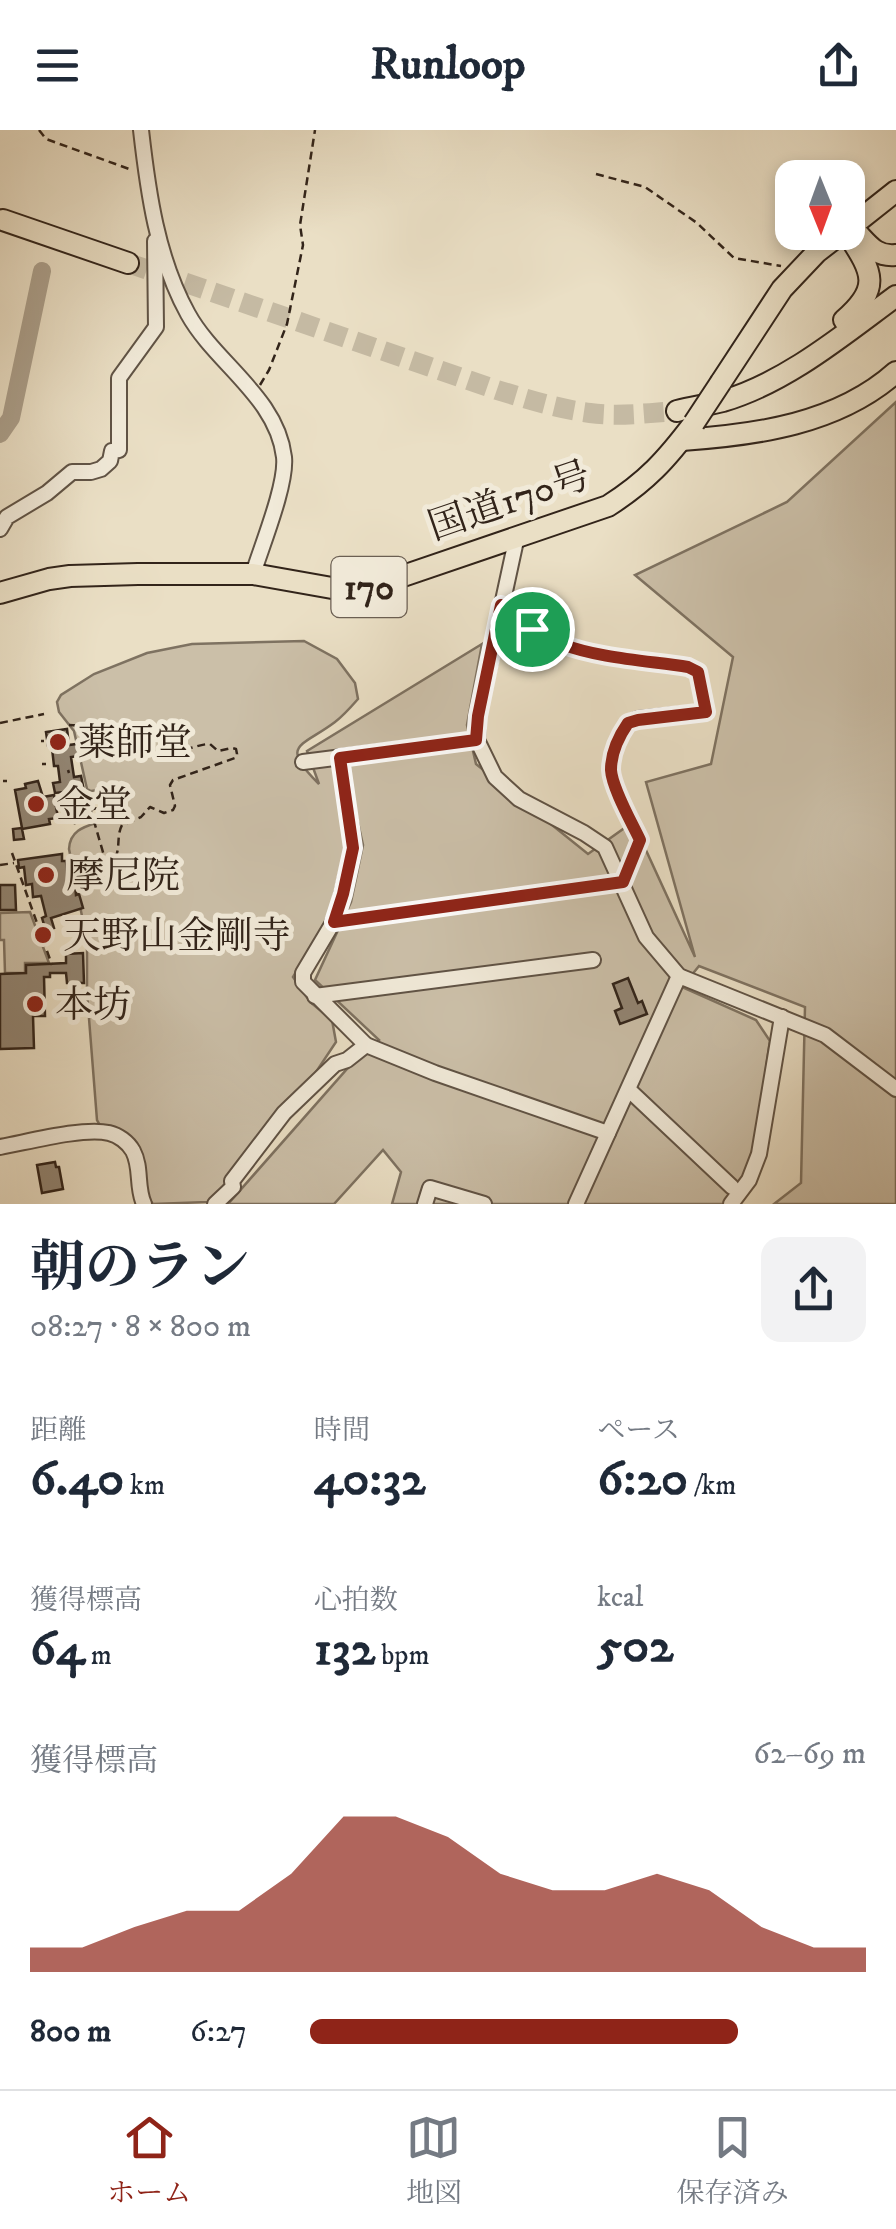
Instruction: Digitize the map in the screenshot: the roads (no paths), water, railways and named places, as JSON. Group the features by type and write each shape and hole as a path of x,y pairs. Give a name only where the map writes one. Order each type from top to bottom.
{"highway":[{"name":"国道170号","path":"865,216 896,192"},
{"path":"3,220 128,263"},
{"path":"865,244 884,256 896,255"},
{"name":"国道170号","path":"0,593 70,576 253,574 362,590 608,506 640,486 684,424 721,382 782,289 820,250"},
{"path":"796,366 866,298 869,268 859,250"},
{"path":"684,424 796,366 896,296"},
{"path":"819,351 843,344 875,323 896,315"},
{"path":"684,424 746,434 777,429 855,400 896,372"},
{"path":"684,424 697,446 778,437 842,415 896,384"}],"street":[{"path":"0,529 7,517 47,493 72,472 101,469 110,461 112,450 119,450 119,378 156,327 155,222 141,130"},
{"path":"155,222 187,312 199,332 254,395 276,426 282,443 285,474 253,574"},
{"path":"517,536 482,689 476,740 495,777 519,799 584,832 604,847 646,937 680,976 825,1034 896,1088"},
{"path":"501,605 532,629 563,644 698,672 706,712 628,723 617,740 611,771 640,840 623,882"},
{"path":"303,762 476,740"},
{"path":"340,758 353,848 334,922 302,973 302,982 366,1045 608,1133"},
{"path":"334,922 623,882"},
{"path":"315,996 593,960"},
{"path":"576,1204 680,976"},
{"path":"731,1204 749,1180 758,1154 782,1017"},
{"path":"215,1204 233,1187 232,1181 284,1112 335,1064 366,1045"},
{"path":"629,1090 732,1187"},
{"path":"0,1147 92,1131 112,1133 134,1153 139,1167 140,1200"},
{"path":"425,1204 430,1188 484,1204"}],"waterway":[{"path":"0,434 11,418 42,271"}],"tunnel":[{"path":"128,263 543,403 601,414 677,411"}],"place":[{"name":"薬師堂","path":"58,742"},
{"name":"金堂","path":"36,804"},
{"name":"摩尼院","path":"46,875"},
{"name":"天野山金剛寺","path":"43,935"},
{"name":"本坊","path":"35,1004"}]}
